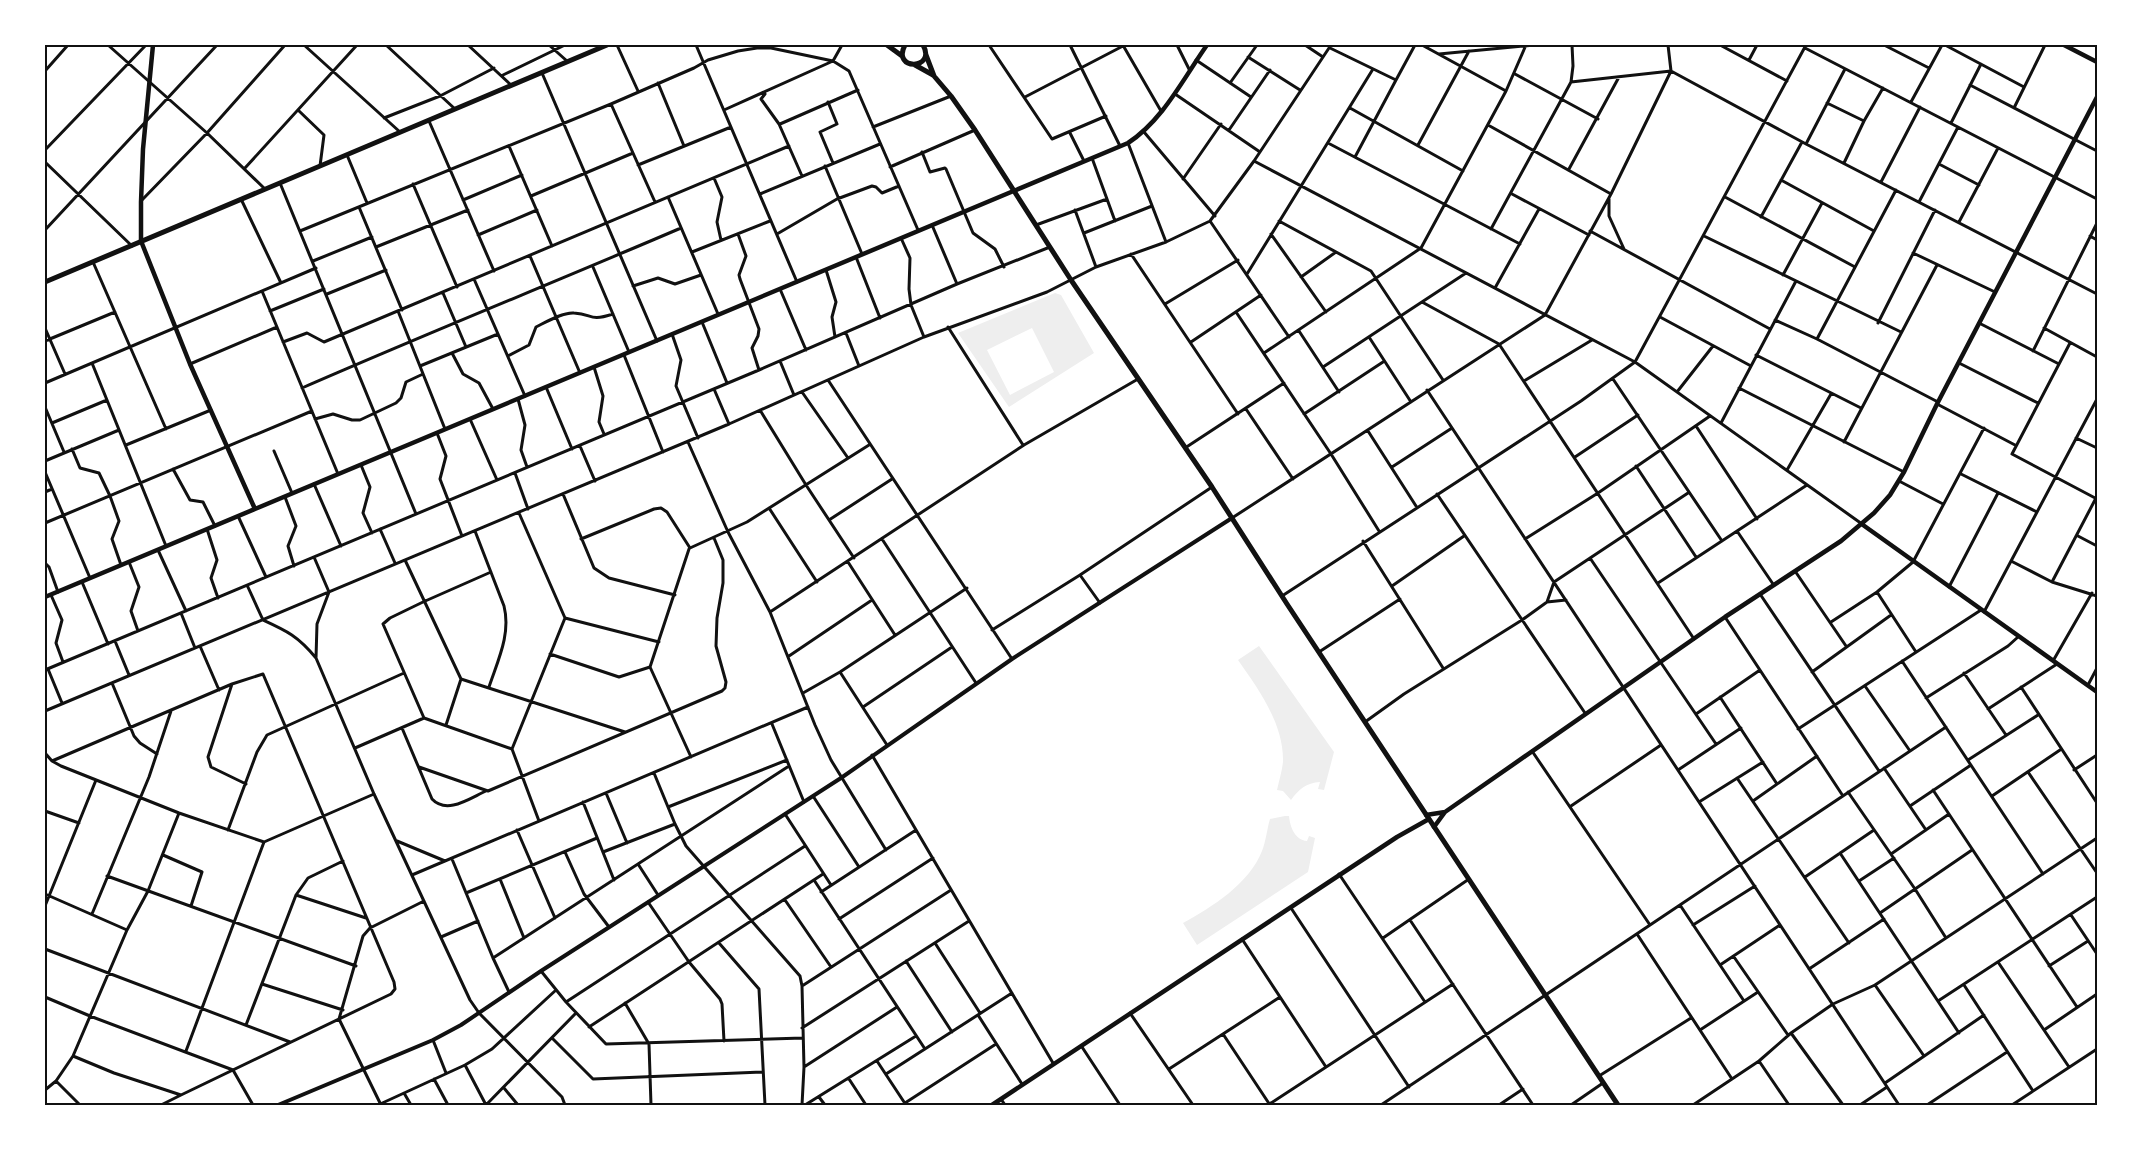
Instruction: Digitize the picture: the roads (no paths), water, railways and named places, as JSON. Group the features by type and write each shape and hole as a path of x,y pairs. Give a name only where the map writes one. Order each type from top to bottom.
{"highway":[{"path":"45,282 607,45"},
{"path":"923,45 934,76 975,130 1071,280 1212,487 1281,596 1618,1105"},
{"path":"888,46 903,56 906,62 934,76"},
{"path":"888,46 904,46 903,56"},
{"path":"913,65 921,62 926,55"}],"main road":[{"path":"153,45 145,124 141,241 190,364 255,509"},
{"path":"45,597 1120,147 1144,132 1161,112 1207,45"},
{"path":"2064,45 2097,62"},
{"path":"992,1105 1339,874 1428,817 1445,812 1773,584 1863,525 1890,495 1904,472 2097,97"},
{"path":"1863,525 2097,692"},
{"path":"1434,827 1445,812"}],"street":[{"path":"45,71 68,45"},
{"path":"108,45 207,133 265,189"},
{"path":"45,150 146,45"},
{"path":"45,230 217,45"},
{"path":"141,202 207,133 285,45"},
{"path":"304,45 401,132"},
{"path":"245,168 357,45"},
{"path":"386,45 455,110"},
{"path":"468,45 503,75 511,85"},
{"path":"549,45 567,61"},
{"path":"503,75 565,45"},
{"path":"617,45 638,91"},
{"path":"696,45 797,282"},
{"path":"724,110 834,61 842,45"},
{"path":"996,45 990,46 1052,139 1106,117"},
{"path":"1070,45 1120,147"},
{"path":"1025,97 1123,45 1161,112"},
{"path":"1177,45 1189,69"},
{"path":"1230,83 1257,45"},
{"path":"1305,45 1323,57"},
{"path":"1355,157 1415,45"},
{"path":"1422,45 1506,91"},
{"path":"1439,54 1485,47 1535,45"},
{"path":"1491,229 1571,82 1572,45"},
{"path":"278,1105 433,1040 479,1013 841,778 1012,659 1545,315 1610,196 1671,71 1668,45"},
{"path":"1720,45 1787,81"},
{"path":"1749,60 1757,45"},
{"path":"1884,45 1929,68"},
{"path":"1911,102 1944,45 2024,87"},
{"path":"2014,108 2045,45"},
{"path":"300,231 610,104 703,62 748,49 771,46 834,61 849,71 918,231"},
{"path":"45,711 698,438 924,337 1018,303 1096,267 1166,242 1210,221 1254,161 1330,46 1396,80"},
{"path":"1264,353 1421,248 1515,74 1526,46"},
{"path":"1281,596 1635,363 1806,47 2097,199"},
{"path":"1418,145 1468,51"},
{"path":"1248,57 1300,90"},
{"path":"1196,60 1251,97"},
{"path":"1951,123 1981,64"},
{"path":"384,118 440,96 494,68"},
{"path":"1246,274 1373,69"},
{"path":"1761,216 1845,69"},
{"path":"1229,130 1270,70"},
{"path":"1571,82 1671,71 1804,143 2097,294"},
{"path":"542,73 657,341"},
{"path":"1515,74 1598,119"},
{"path":"1569,169 1619,77"},
{"path":"658,83 684,146"},
{"path":"1970,85 2097,151"},
{"path":"1844,163 1883,88"},
{"path":"779,124 858,90"},
{"path":"766,93 761,99 779,124 802,176"},
{"path":"1174,94 1260,152"},
{"path":"873,127 951,96"},
{"path":"828,102 837,124 820,132 833,163"},
{"path":"1827,103 1864,121"},
{"path":"610,104 655,202"},
{"path":"1881,182 1920,107"},
{"path":"1350,108 1463,171"},
{"path":"298,110 324,135 320,166"},
{"path":"428,121 494,271"},
{"path":"1183,179 1221,124"},
{"path":"1488,125 1569,169 1610,196"},
{"path":"638,165 731,126"},
{"path":"1919,202 1958,127"},
{"path":"890,167 975,130"},
{"path":"1144,132 1215,216"},
{"path":"1070,133 1083,161"},
{"path":"1128,143 1166,242"},
{"path":"1328,143 1520,244"},
{"path":"760,194 880,144"},
{"path":"508,146 552,246"},
{"path":"283,342 307,333 324,342 344,335 789,146"},
{"path":"1959,222 1998,148"},
{"path":"922,152 930,172 942,168 946,170 975,236 994,248 1004,267"},
{"path":"531,196 633,153"},
{"path":"347,155 367,203"},
{"path":"1092,158 1116,221"},
{"path":"1254,161 1635,363 1863,525"},
{"path":"45,162 132,246"},
{"path":"1939,164 1979,184"},
{"path":"825,166 862,255"},
{"path":"463,200 522,175"},
{"path":"714,178 722,197 717,222 722,240"},
{"path":"1781,180 1874,231"},
{"path":"280,183 416,514"},
{"path":"413,184 457,287"},
{"path":"776,234 837,199 874,185 882,193 899,186"},
{"path":"1817,339 1896,189"},
{"path":"1512,194 1625,250 1770,329"},
{"path":"1610,196 1609,216 1625,250"},
{"path":"668,197 718,315"},
{"path":"1725,197 1855,267"},
{"path":"241,199 281,283"},
{"path":"1036,225 1107,199"},
{"path":"1782,275 1822,203"},
{"path":"1084,233 1152,206"},
{"path":"359,207 386,270 410,341 445,429"},
{"path":"1496,288 1539,209"},
{"path":"376,247 468,210"},
{"path":"478,235 537,210"},
{"path":"1075,210 1096,267"},
{"path":"1878,323 1935,210"},
{"path":"692,252 771,221"},
{"path":"1210,221 1289,337"},
{"path":"1279,221 1366,267 1376,277 1402,315 1443,380"},
{"path":"2033,351 2097,223"},
{"path":"932,225 957,284"},
{"path":"302,388 681,228"},
{"path":"738,234 746,256 739,275 759,329 752,348 759,370"},
{"path":"1271,234 1326,312"},
{"path":"1704,236 1878,323 1901,332"},
{"path":"2090,236 2097,240"},
{"path":"313,261 372,237"},
{"path":"901,238 910,258 911,305 924,337"},
{"path":"62,704 47,669 580,446 957,284 1050,247"},
{"path":"1301,277 1336,252"},
{"path":"1913,253 1995,292"},
{"path":"1131,255 1238,414"},
{"path":"530,256 580,373"},
{"path":"856,257 880,318"},
{"path":"1166,304 1238,260"},
{"path":"93,262 166,429"},
{"path":"1845,442 1937,265"},
{"path":"592,267 612,314 663,452"},
{"path":"45,383 316,268"},
{"path":"327,294 386,270"},
{"path":"826,270 836,302 832,317 835,337"},
{"path":"1323,367 1466,273"},
{"path":"633,286 658,278 675,285 701,274"},
{"path":"474,279 525,396"},
{"path":"1721,423 1796,281"},
{"path":"270,311 325,289"},
{"path":"780,289 806,350"},
{"path":"262,291 338,474"},
{"path":"443,293 466,347"},
{"path":"1191,342 1261,295"},
{"path":"1422,302 1499,344 1627,534 1694,639"},
{"path":"45,341 115,312"},
{"path":"1236,312 1331,454 1379,531"},
{"path":"508,356 529,345 536,327 556,318 574,313 596,319 612,314"},
{"path":"1660,317 1750,366"},
{"path":"1775,320 1817,339 2015,445"},
{"path":"702,322 728,383"},
{"path":"1979,323 2059,364"},
{"path":"190,364 277,327"},
{"path":"948,327 1023,445"},
{"path":"45,328 65,374"},
{"path":"2044,328 2097,357"},
{"path":"1299,331 1339,392"},
{"path":"846,333 859,366"},
{"path":"420,366 498,334"},
{"path":"672,334 681,360 675,383 698,438"},
{"path":"1369,337 1383,362 1411,402"},
{"path":"1524,381 1592,340"},
{"path":"2052,582 2097,498 2013,456 2012,452 2070,343"},
{"path":"1677,392 1713,346"},
{"path":"452,353 463,374 479,384 493,409"},
{"path":"1756,355 1861,408"},
{"path":"780,361 794,395"},
{"path":"1304,414 1383,362"},
{"path":"92,363 166,546"},
{"path":"1959,363 2038,403"},
{"path":"594,367 603,396 599,422 604,435"},
{"path":"315,419 333,414 356,421 399,400 406,382 423,374"},
{"path":"771,612 1023,445 1138,379"},
{"path":"1613,379 1722,541"},
{"path":"828,380 1012,659"},
{"path":"1185,449 1284,383"},
{"path":"546,387 572,449"},
{"path":"1739,388 1904,472"},
{"path":"714,389 729,424"},
{"path":"1427,390 1899,1105"},
{"path":"802,392 848,458"},
{"path":"1787,470 1831,393"},
{"path":"52,423 107,399"},
{"path":"518,399 525,425 521,450 527,468"},
{"path":"1798,729 1982,611 2097,399"},
{"path":"45,407 64,452"},
{"path":"1246,409 1293,479"},
{"path":"125,445 211,410"},
{"path":"760,410 854,558"},
{"path":"45,523 312,411"},
{"path":"1575,457 1638,415"},
{"path":"1526,539 1710,416"},
{"path":"45,420 50,418"},
{"path":"470,419 497,480"},
{"path":"1696,426 1757,519"},
{"path":"1392,467 1452,428"},
{"path":"1831,622 1877,592 1913,562 1984,428"},
{"path":"45,461 119,429"},
{"path":"1368,430 1416,506"},
{"path":"437,433 446,456 440,479 462,536"},
{"path":"2076,438 2097,448"},
{"path":"688,442 728,532 771,612 808,707 841,778 886,850"},
{"path":"691,757 650,667 690,548 728,532 869,445"},
{"path":"580,446 594,481"},
{"path":"72,449 80,468 99,473 110,496 119,521 112,538 121,565"},
{"path":"274,451 292,494"},
{"path":"361,465 370,487 363,513 372,533"},
{"path":"1636,466 1696,557"},
{"path":"173,469 188,498 202,502 215,526"},
{"path":"45,472 90,578"},
{"path":"515,473 528,509"},
{"path":"1960,473 2037,512"},
{"path":"829,520 892,479"},
{"path":"1899,481 1943,504"},
{"path":"314,484 341,546"},
{"path":"1658,583 1807,485"},
{"path":"992,630 1080,575 1212,487"},
{"path":"45,492 52,489"},
{"path":"1547,602 1554,582 1688,493"},
{"path":"1949,587 1998,493"},
{"path":"563,494 594,568 600,574 675,595"},
{"path":"1437,494 1585,714"},
{"path":"285,497 296,526 288,546 294,566"},
{"path":"581,539 661,508 667,512 690,548"},
{"path":"769,508 817,582"},
{"path":"519,512 565,618 512,749 539,821"},
{"path":"238,516 266,578"},
{"path":"207,529 217,557 211,578 218,598"},
{"path":"380,530 396,564"},
{"path":"475,531 504,606 507,629 489,687"},
{"path":"1737,531 1773,584"},
{"path":"1392,586 1464,536"},
{"path":"2078,536 2097,546"},
{"path":"402,728 432,798 443,806 451,806 722,691 726,682 716,646 717,618 723,583 723,560 714,538"},
{"path":"882,539 976,683"},
{"path":"1364,541 1443,668"},
{"path":"158,550 186,611"},
{"path":"314,557 329,592 317,624 316,658"},
{"path":"1590,558 1716,744"},
{"path":"405,560 461,679 446,725"},
{"path":"2011,561 2052,582 2097,596"},
{"path":"129,562 139,584 139,591 131,611 138,631"},
{"path":"848,562 895,635"},
{"path":"45,563 49,567 58,592"},
{"path":"1795,571 1846,646"},
{"path":"424,718 383,624 390,618 423,602 491,572"},
{"path":"1080,575 1100,603"},
{"path":"82,582 108,644"},
{"path":"247,585 262,620 302,640 316,658 374,795 470,1000 479,1013 562,1097 565,1105"},
{"path":"803,693 840,672 966,588"},
{"path":"1877,592 1916,652"},
{"path":"1988,709 2055,662 2092,593"},
{"path":"1760,594 1880,771"},
{"path":"51,595 62,620 56,643 63,662"},
{"path":"1319,652 1400,599"},
{"path":"789,657 872,600"},
{"path":"1365,722 1443,668 1522,620 1547,602 1566,600"},
{"path":"181,613 195,648"},
{"path":"1812,672 1891,615"},
{"path":"1725,617 1843,796"},
{"path":"565,618 659,642"},
{"path":"1926,698 2008,646 2018,637"},
{"path":"115,641 129,676"},
{"path":"200,646 219,690"},
{"path":"863,707 952,647"},
{"path":"550,654 619,677 650,667"},
{"path":"1902,661 2043,874"},
{"path":"2088,686 2097,668"},
{"path":"1696,714 1760,670"},
{"path":"840,672 887,745"},
{"path":"228,830 261,742 267,735 404,673"},
{"path":"1964,673 2006,735"},
{"path":"52,761 232,684 263,674 394,982 395,989 391,994 161,1105"},
{"path":"461,679 626,733"},
{"path":"112,683 130,729 140,743 157,754"},
{"path":"232,684 208,762 211,767 246,784"},
{"path":"1864,686 1910,751"},
{"path":"2021,687 2097,803"},
{"path":"1720,697 1778,784"},
{"path":"412,875 808,707"},
{"path":"92,914 141,796 171,711"},
{"path":"1968,760 2038,714"},
{"path":"355,748 424,718 512,749"},
{"path":"772,724 804,802"},
{"path":"1382,1105 1946,727"},
{"path":"1678,770 1741,728"},
{"path":"1570,806 1661,745"},
{"path":"1992,796 2061,750"},
{"path":"1532,751 1650,925"},
{"path":"45,753 52,761 179,813 264,842 374,795"},
{"path":"872,755 1053,1064"},
{"path":"2074,770 2097,755"},
{"path":"1753,801 1816,756"},
{"path":"668,807 787,760"},
{"path":"1699,802 1763,762"},
{"path":"1910,806 1971,765"},
{"path":"493,958 789,766"},
{"path":"419,767 488,790"},
{"path":"1884,768 1926,830"},
{"path":"654,772 681,836 703,867 797,971 802,986 803,1105"},
{"path":"2028,772 2097,873"},
{"path":"1737,778 1849,943"},
{"path":"45,906 47,895 96,779"},
{"path":"1933,790 2077,1007"},
{"path":"1848,792 1946,938"},
{"path":"606,793 627,843"},
{"path":"813,796 859,867"},
{"path":"583,802 614,880"},
{"path":"45,812 78,823"},
{"path":"45,1090 56,1081 73,1056 127,930 164,855 179,813"},
{"path":"785,814 831,885"},
{"path":"1891,854 1949,814"},
{"path":"603,852 675,824"},
{"path":"518,830 555,918"},
{"path":"821,891 916,830"},
{"path":"1805,877 1874,830"},
{"path":"466,893 597,838"},
{"path":"1694,1105 1759,1061 1789,1034 1833,1004 1875,985 2097,838"},
{"path":"396,841 445,861"},
{"path":"186,1052 264,842"},
{"path":"566,1002 805,846"},
{"path":"1880,913 1972,850"},
{"path":"565,852 586,897 609,927"},
{"path":"1840,853 1959,1032"},
{"path":"164,855 202,872 190,906"},
{"path":"452,858 509,992"},
{"path":"839,919 933,858"},
{"path":"1859,881 1894,858"},
{"path":"246,1025 296,895 308,878 343,861"},
{"path":"638,864 658,895"},
{"path":"589,1027 823,874"},
{"path":"1339,874 1425,1002"},
{"path":"107,876 356,966"},
{"path":"500,879 524,938"},
{"path":"1383,938 1469,879"},
{"path":"814,880 925,1049"},
{"path":"1693,925 1755,886"},
{"path":"802,986 951,890"},
{"path":"47,895 127,930"},
{"path":"296,895 366,918"},
{"path":"1938,1001 2097,897"},
{"path":"785,899 831,967"},
{"path":"339,1019 356,966 360,943 370,928 424,901"},
{"path":"648,902 689,962 722,1004 724,1041"},
{"path":"1680,905 1744,1001"},
{"path":"1291,908 1409,1087"},
{"path":"2071,915 2097,954"},
{"path":"1809,969 1884,919"},
{"path":"1410,920 1533,1105"},
{"path":"441,937 478,921"},
{"path":"802,1028 969,921"},
{"path":"1720,965 1780,925"},
{"path":"1637,934 1732,1080"},
{"path":"1242,939 1326,1067"},
{"path":"2049,966 2088,941"},
{"path":"719,943 759,989 765,1105"},
{"path":"935,943 1022,1084"},
{"path":"45,949 290,1042"},
{"path":"1734,957 1843,1105"},
{"path":"906,961 952,1032"},
{"path":"1998,962 2069,1067"},
{"path":"541,971 566,1002 606,1044 803,1038"},
{"path":"262,984 343,1010"},
{"path":"1223,1034 1269,1105 1453,984"},
{"path":"1875,985 1924,1056"},
{"path":"1964,985 2033,1091"},
{"path":"339,1019 380,1105 486,1053 556,990"},
{"path":"1700,1030 1758,992"},
{"path":"886,1074 1012,993"},
{"path":"2044,1030 2097,994"},
{"path":"45,997 233,1070 253,1105"},
{"path":"1169,1069 1280,997"},
{"path":"626,1004 649,1044 651,1105"},
{"path":"804,1067 897,1007"},
{"path":"465,1065 486,1105 576,1013"},
{"path":"1130,1013 1193,1105"},
{"path":"1884,1083 1984,1016"},
{"path":"1599,1076 1691,1018"},
{"path":"803,1105 916,1036"},
{"path":"552,1038 593,1079 762,1072"},
{"path":"433,1040 446,1073"},
{"path":"877,1061 905,1104 996,1044"},
{"path":"1081,1045 1120,1105"},
{"path":"2012,1105 2097,1049"},
{"path":"1927,1105 2007,1052"},
{"path":"73,1056 114,1073 181,1095"},
{"path":"1759,1061 1789,1105"},
{"path":"434,1078 448,1105"},
{"path":"849,1079 866,1105"},
{"path":"56,1081 80,1105"},
{"path":"1571,1105 1603,1083"},
{"path":"1860,1105 1887,1087"},
{"path":"504,1088 518,1105"},
{"path":"1499,1105 1523,1089"},
{"path":"404,1093 411,1105"},
{"path":"819,1096 825,1105"},
{"path":"293,1098 297,1105"},
{"path":"1001,1099 1005,1105"}]}
